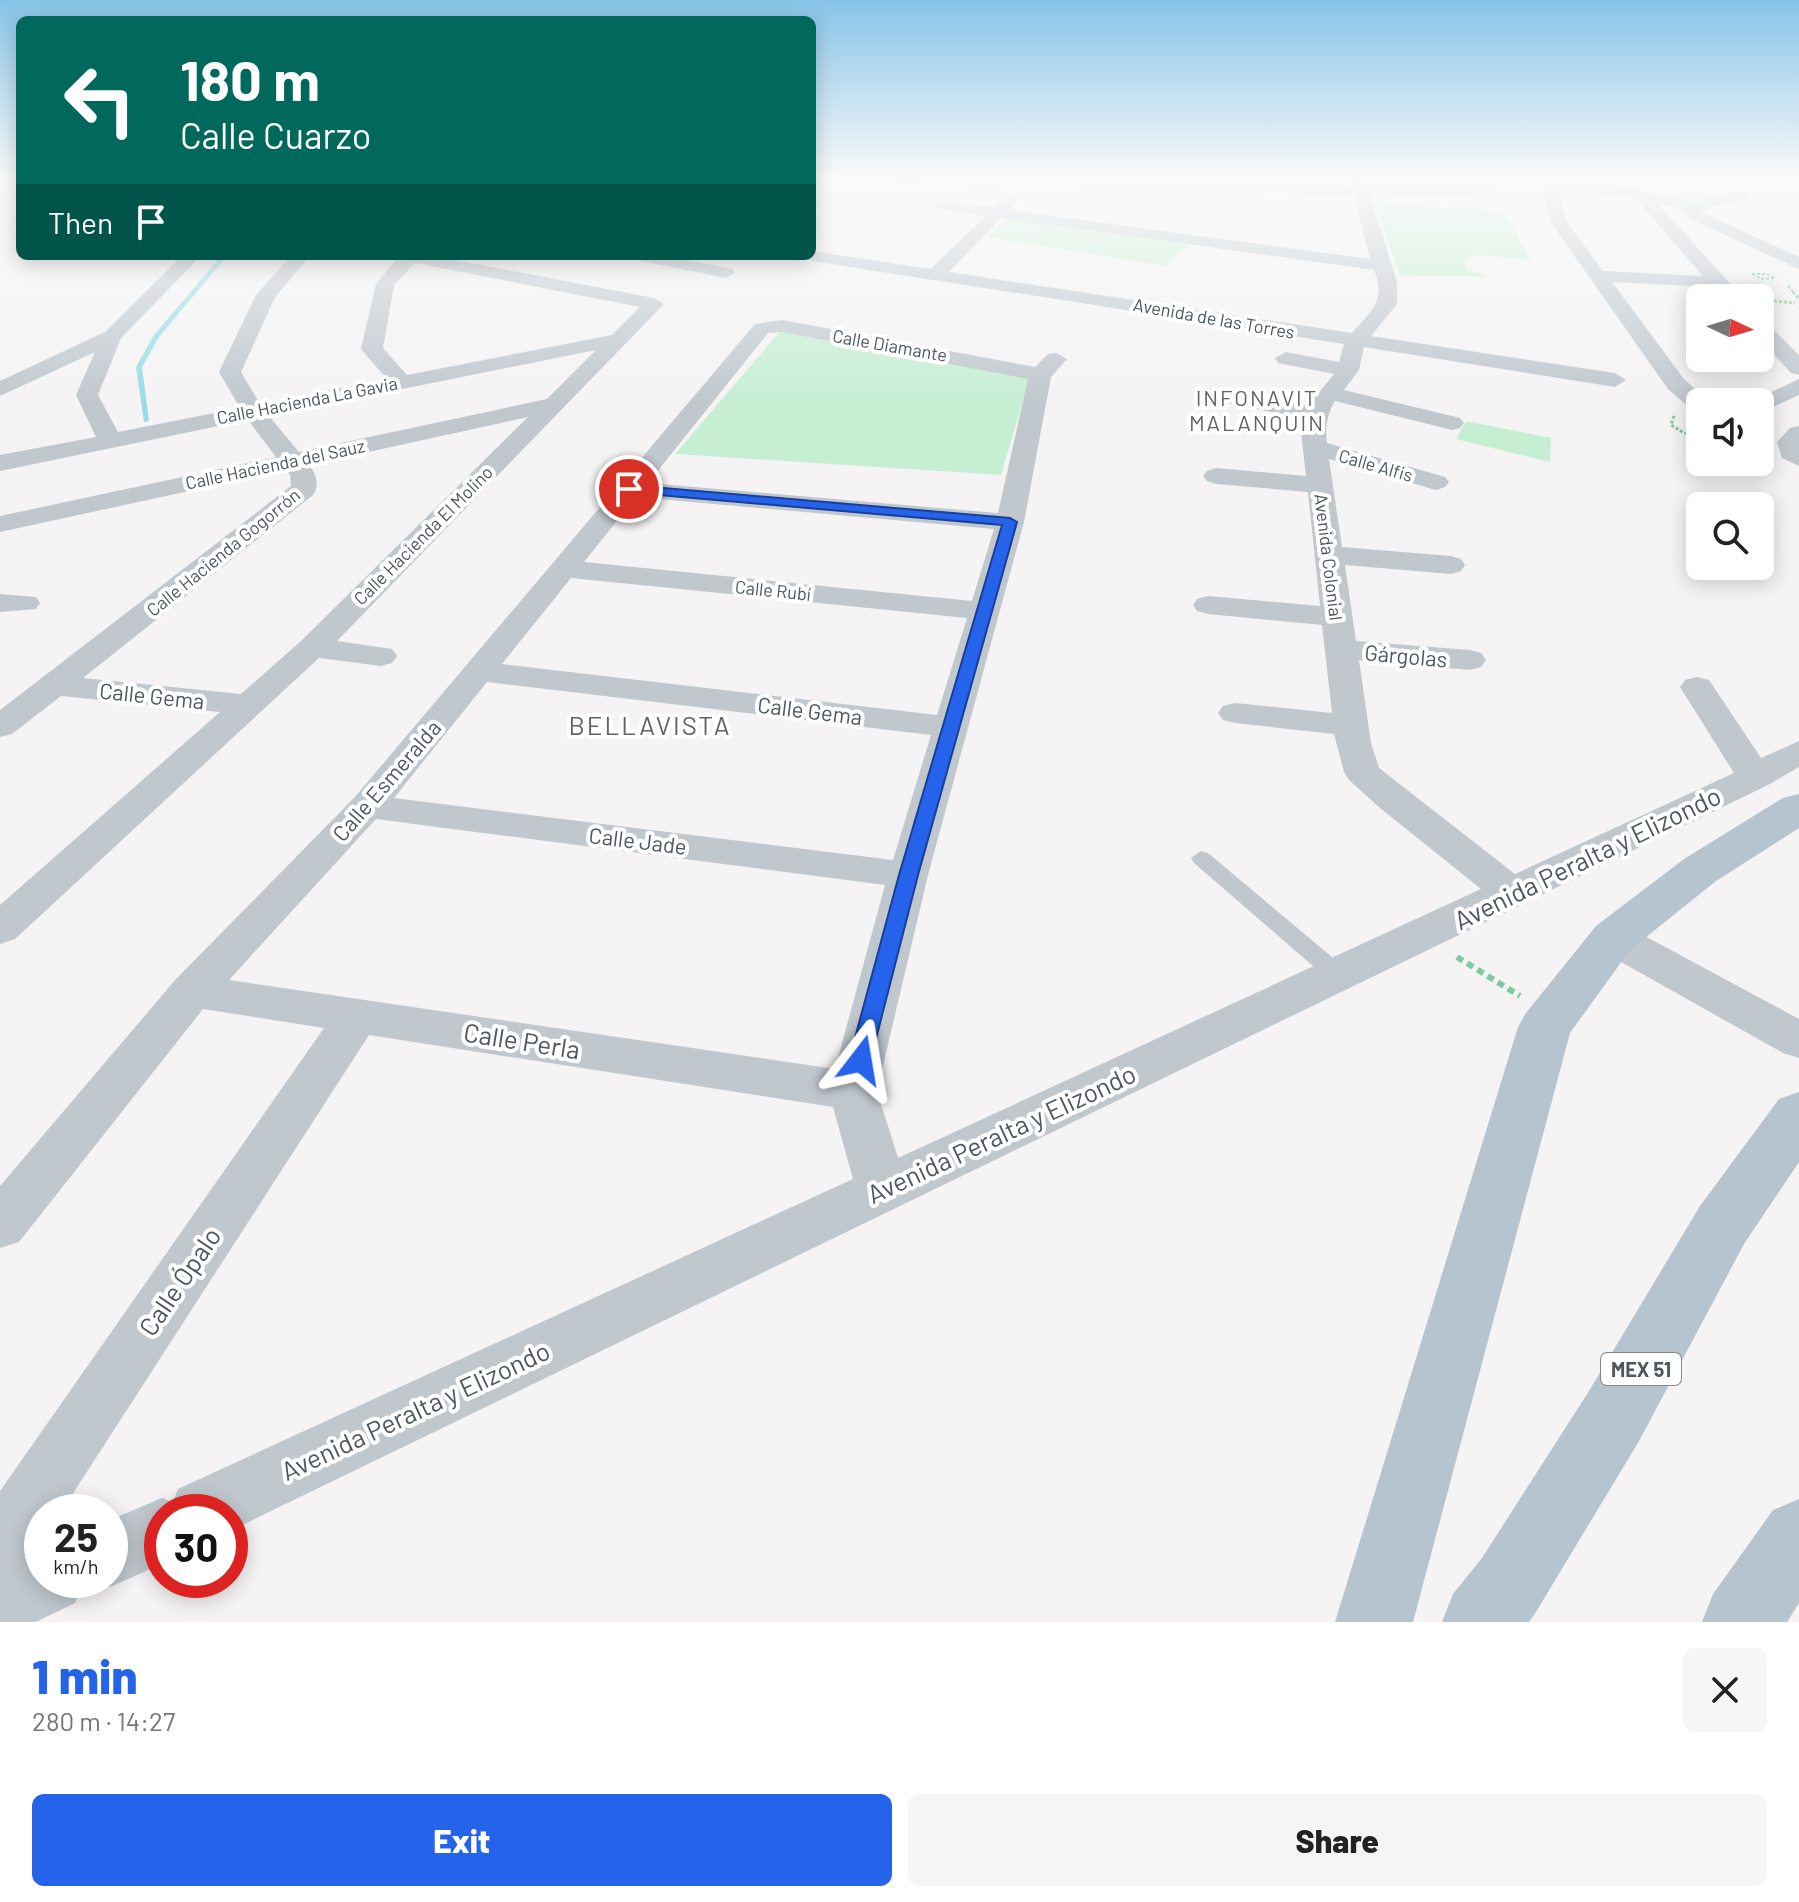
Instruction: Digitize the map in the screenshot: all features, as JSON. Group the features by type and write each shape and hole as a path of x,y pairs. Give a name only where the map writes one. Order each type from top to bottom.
{"main road":[{"path":"1374,1622 1545,1027 1613,938 1700,870 1777,792"},
{"name":"MEX 51","path":"1481,1622 1509,1585 1614,1416 1722,1225 1799,1115"},
{"path":"1741,1622 1799,1536"}],"street":[{"path":"833,282 866,253"},
{"path":"937,273 958,253"},
{"path":"1231,260 1243,253"},
{"path":"1298,253 1381,266"},
{"path":"1324,404 1348,370 1355,342 1387,304 1388,282 1378,253"},
{"path":"1581,253 1676,384 1686,393"},
{"path":"1692,253 1718,282"},
{"path":"1774,253 1799,264"},
{"name":"Avenida de las Torres","path":"816,256 1615,380"},
{"path":"0,389 112,336 188,260"},
{"name":"Calle Hacienda Gogorrón","path":"0,727 304,489 303,474 253,411 230,372 266,295 297,260"},
{"path":"400,381 372,349 385,284 406,260"},
{"name":"Calle Hacienda El Molino","path":"0,929 312,648 654,304 430,260"},
{"path":"660,260 725,274"},
{"path":"1598,276 1718,282"},
{"path":"1002,306 1033,288"},
{"path":"1124,320 1143,305"},
{"name":"Calle Diamante","path":"762,328 782,326 1029,371 1010,522 908,875 853,1091"},
{"name":"Calle Esmeralda","path":"0,1225 192,991 367,806 762,328"},
{"path":"109,439 87,395 112,336"},
{"name":"Calle Hacienda La Gavia","path":"0,463 616,340"},
{"path":"1774,342 1799,368"},
{"path":"1286,358 1348,370"},
{"path":"1774,399 1799,386"},
{"path":"1216,394 1324,404 1452,423"},
{"name":"Avenida Colonial","path":"1324,404 1313,432 1351,725 1362,772 1393,800 1512,892"},
{"name":"Calle Hacienda del Sauz","path":"0,524 551,405"},
{"name":"Calle Alfis","path":"1316,448 1436,482"},
{"path":"1216,476 1320,485"},
{"path":"629,489 1010,522"},
{"path":"1329,555 1451,565"},
{"name":"Calle Rubí","path":"563,569 984,611"},
{"path":"1208,605 1337,617"},
{"path":"312,648 381,656"},
{"name":"Gárgolas","path":"1341,649 1470,660"},
{"name":"Calle Gema","path":"479,671 951,727"},
{"name":"Calle Gema","path":"55,685 250,705"},
{"path":"1697,687 1777,792"},
{"path":"1235,713 1351,725"},
{"name":"Avenida Peralta y Elizondo","path":"239,1494 1512,892 1777,792 1799,752"},
{"name":"Calle Jade","path":"367,806 908,875"},
{"path":"1613,938 1799,1040"},
{"name":"Calle Perla","path":"192,991 853,1091"},
{"name":"Calle Ópalo","path":"0,1547 358,1015"},
{"path":"853,1091 882,1189"},
{"path":"0,1604 24,1593"}],"lane":[{"path":"1201,858 1337,974"}],"path":[{"path":"1773,279 1786,284 1798,302"},
{"path":"1774,301 1798,302"},
{"path":"1448,952 1528,1000"}],"green space":[{"path":"1084,253 1180,253 1165,266"},
{"path":"1392,253 1527,253 1531,260 1477,255 1464,261 1467,269 1489,277 1400,275"},
{"path":"782,329 1030,376 1001,475 675,454"},
{"path":"1466,421 1551,438 1550,462 1456,439"}],"waterway":[{"path":"146,421 139,367 156,336 221,260"}],"district":[{"name":"INFONAVIT MALANQUIN","path":"1257,410"},
{"name":"BELLAVISTA","path":"650,724"}],"route":[{"path":"629,489 1010,522 908,875 861,1060"}]}
